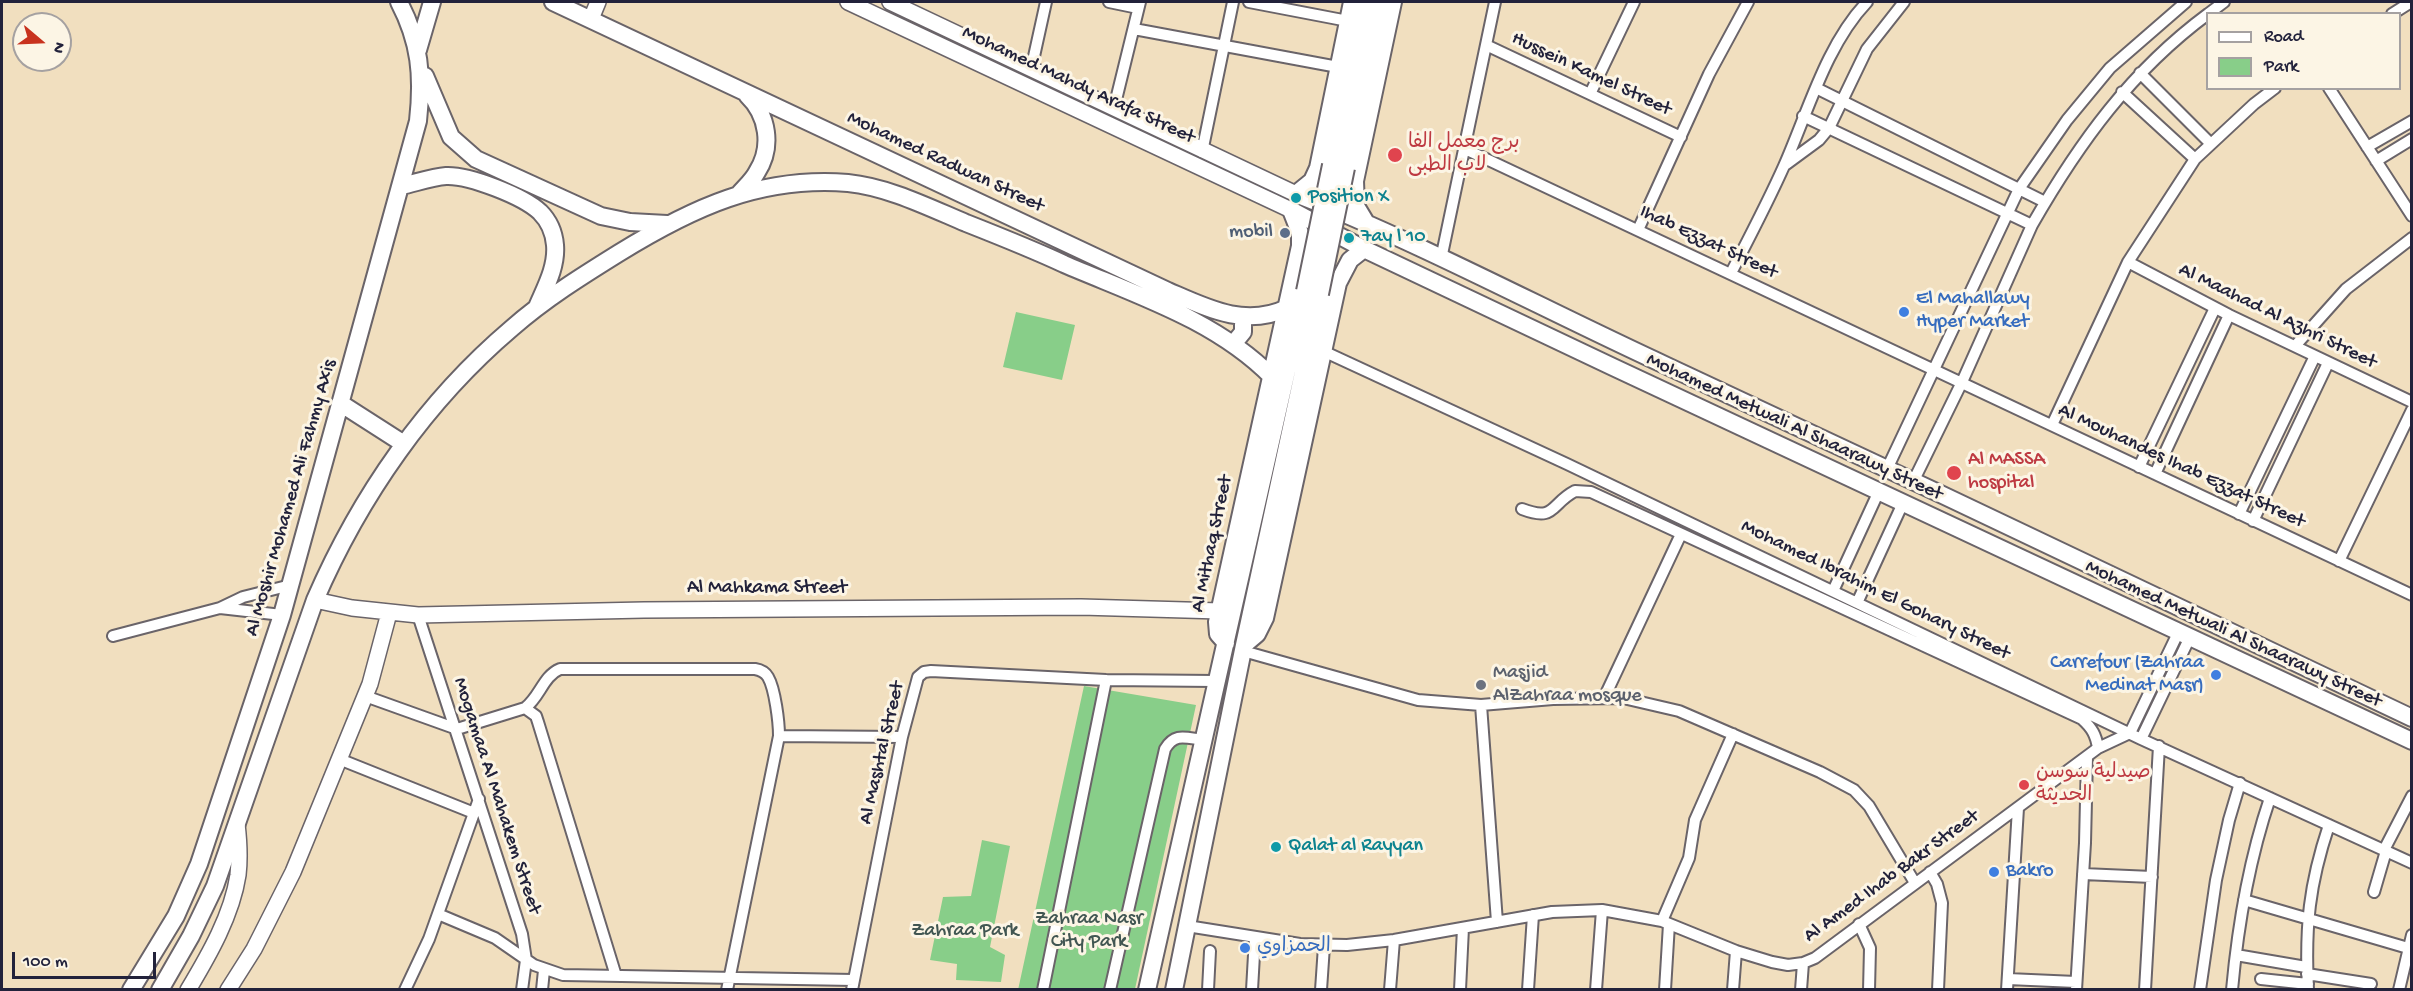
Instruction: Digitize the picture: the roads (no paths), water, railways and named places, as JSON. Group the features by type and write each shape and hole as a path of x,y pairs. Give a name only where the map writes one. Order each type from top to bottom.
{"main road":[{"name":"Al Moshir Mohamed Ali Fahmy Axis","path":"131,990 171,925 199,864 291,585 401,186 418,121 421,94 419,56 399,2"},
{"path":"432,2 419,56 445,127 458,146 476,159 602,216 630,222 668,224"},
{"path":"1293,202 1309,185 1318,168 1352,2"},
{"path":"1147,990 1305,291 1365,2"},
{"path":"1174,990 1243,648 1381,2"},
{"path":"1365,221 1356,206 1356,181 1393,2"},
{"path":"565,4 591,19"},
{"name":"Mohamed Radwan Street","path":"591,19 1211,310 1243,318 1265,316 1287,308"},
{"path":"739,194 758,172 767,144 762,115 744,91"},
{"path":"1318,168 1331,182 1341,184 1356,181"},
{"path":"401,186 444,176 474,179 533,206 541,213 553,232 556,254 537,307"},
{"path":"159,990 204,912 315,600 354,519 404,444 479,357 537,307 574,281 668,224 700,208 739,194 795,183 832,182 867,186 1025,246 1188,318 1233,343 1272,377"},
{"name":"Mohamed Metwali Al Shaarawy Street","path":"1293,202 1365,221 2412,718"},
{"name":"Mohamed Metwali Al Shaarawy Street","path":"1293,202 1364,249 2009,554 2412,741"},
{"name":"Al Mithaq Street","path":"1226,643 1216,628 1301,239 1293,202"},
{"path":"1243,648 1257,634 1264,618 1340,275 1350,260 1364,249"},
{"path":"1296,267 1319,263 1333,268 1340,275"},
{"path":"1451,290 1463,284 1465,276 1460,268"},
{"path":"1479,303 1475,297 1476,287 1481,282 1488,281"},
{"path":"1233,343 1244,332 1243,318"},
{"path":"340,403 404,444"},
{"path":"1985,541 1994,534 1996,526 1994,519"},
{"path":"2009,554 2010,540 2019,530"}],"street":[{"path":"591,19 598,2"},
{"name":"Mohamed Mahdy Arafa Street","path":"848,2 1293,202"},
{"path":"1031,70 1046,2"},
{"path":"1109,2 1139,5 1114,108"},
{"path":"1202,152 1233,2"},
{"path":"1248,2 1348,21"},
{"path":"1441,259 1495,2"},
{"path":"1590,94 1634,2"},
{"path":"1638,230 1710,74 1748,2"},
{"path":"1731,273 1785,165 1816,88 1844,33 1867,2"},
{"path":"1785,165 1819,140 1829,128 1867,49 1904,2"},
{"path":"1887,469 2019,189 2067,120 2110,68 2186,2"},
{"path":"2211,12 2224,2"},
{"path":"2395,12 2411,2"},
{"name":"Mohamed Mahdy Arafa Street","path":"898,3 1202,152 1293,202"},
{"path":"1913,482 1962,382 2032,225 2045,202 2088,135 2122,92 2175,38 2206,15"},
{"path":"1134,29 1338,67"},
{"name":"Hussein Kamel Street","path":"1486,45 1680,137"},
{"path":"2140,73 2210,143"},
{"path":"1816,88 2045,202"},
{"path":"2052,425 2128,262 2195,159 2253,104 2272,90"},
{"path":"2330,90 2412,216"},
{"path":"2122,92 2195,159"},
{"path":"1803,116 2032,225"},
{"path":"2367,147 2412,121"},
{"path":"2376,160 2412,139"},
{"name":"Ihab Ezzat Street","path":"1464,149 1936,369"},
{"path":"2295,346 2362,274 2412,238"},
{"name":"Al Maahad Al Azhri Street","path":"2128,262 2229,315 2412,402"},
{"path":"2139,467 2215,308"},
{"path":"2155,474 2229,315"},
{"name":"Mohamed Ibrahim El Gohary Street","path":"1323,351 2130,733 2412,863"},
{"path":"2239,514 2315,356"},
{"path":"2253,521 2328,363"},
{"name":"Al Mouhandes Ihab Ezzat Street","path":"1936,369 2412,595"},
{"path":"2339,561 2412,410"},
{"path":"1522,509 1535,514 1546,514 1568,495 1583,490 2082,719 2096,737 2098,748"},
{"path":"1833,591 1878,491"},
{"path":"1857,603 1903,503"},
{"path":"1604,698 1681,534"},
{"path":"113,636 220,608 243,597 291,585"},
{"name":"Al Mahkama Street","path":"315,600 352,608 418,615 618,610 1081,608 1220,610"},
{"path":"220,608 282,615"},
{"path":"228,990 274,911 339,759 365,696 389,613"},
{"name":"Mogamaa Al Mahakem Street","path":"418,615 522,934 526,960 522,990"},
{"path":"2130,733 2184,634"},
{"path":"2141,738 2184,634"},
{"path":"1243,648 1410,698 1481,705 1553,699 1623,698 1661,705 1733,734 1854,790 1869,806 1915,883"},
{"path":"365,696 457,729 525,708 532,703 553,672 560,669 755,669 764,672 770,682 778,736 727,990"},
{"name":"Al Mashtal Street","path":"853,985 902,737 918,677 924,672 1106,680 1216,681"},
{"path":"1043,990 1106,680"},
{"path":"1481,705 1497,922"},
{"path":"525,708 531,711 538,722 616,976"},
{"name":"Al Amed Ihab Bakr Street","path":"1187,926 1324,946 1394,940 1552,912 1602,910 1665,923 1736,951 1780,964 1803,963 1815,958 2098,748 2130,733"},
{"path":"1665,990 1665,923 1689,858 1695,820 1733,734"},
{"path":"778,736 902,737"},
{"path":"1110,990 1165,749 1170,740 1178,736 1203,740"},
{"path":"2145,990 2159,746"},
{"path":"2018,808 2007,984 2076,986 2083,874 2086,757"},
{"path":"339,759 474,813"},
{"path":"2200,990 2216,880 2240,783"},
{"path":"2374,892 2385,850 2412,796"},
{"path":"2232,990 2244,900 2258,834 2270,798"},
{"path":"405,990 419,963 438,914 479,799"},
{"path":"188,990 221,926 236,886 239,858 237,823"},
{"path":"2307,979 2307,918 2315,870 2329,825"},
{"path":"1930,872 1937,884 1942,903 1938,990"},
{"path":"2083,874 2152,877"},
{"path":"2244,900 2408,948"},
{"path":"1596,990 1602,910"},
{"path":"438,914 495,938 544,970 563,975 729,978 853,985"},
{"path":"1528,990 1533,915"},
{"path":"1859,924 1870,948 1869,990"},
{"path":"1460,990 1464,928"},
{"path":"2404,985 2408,948 2412,935"},
{"path":"1252,990 1255,937"},
{"path":"1390,990 1394,940"},
{"path":"1321,990 1324,946"},
{"path":"1208,990 1210,951"},
{"path":"1733,990 1736,951"},
{"path":"2236,955 2307,979"},
{"path":"1801,990 1803,963"},
{"path":"542,990 544,970"},
{"path":"2261,979 2307,979 2372,984"}],"place":[{"name":"برج معمل الفا لاب الطبى","path":"1395,155"},
{"name":"Position X","path":"1296,198"},
{"name":"mobil","path":"1285,233"},
{"name":"7ay l 10","path":"1349,238"},
{"name":"El Mahallawy Hyper Market","path":"1904,312"},
{"name":"Al MASSA hospital","path":"1954,473"},
{"name":"Carrefour (Zahraa Medinat Masr)","path":"2216,675"},
{"name":"Masjid AlZahraa mosque","path":"1481,685"},
{"name":"صيدلية سوسن الحديثة","path":"2024,785"},
{"name":"Qalat al Rayyan","path":"1276,847"},
{"name":"Bakro","path":"1994,872"},
{"name":"الحمزاوي","path":"1245,948"}],"park label":[{"name":"Zahraa Park","path":"965,932"},
{"name":"Zahraa Nasr City Park","path":"1089,932"}]}
